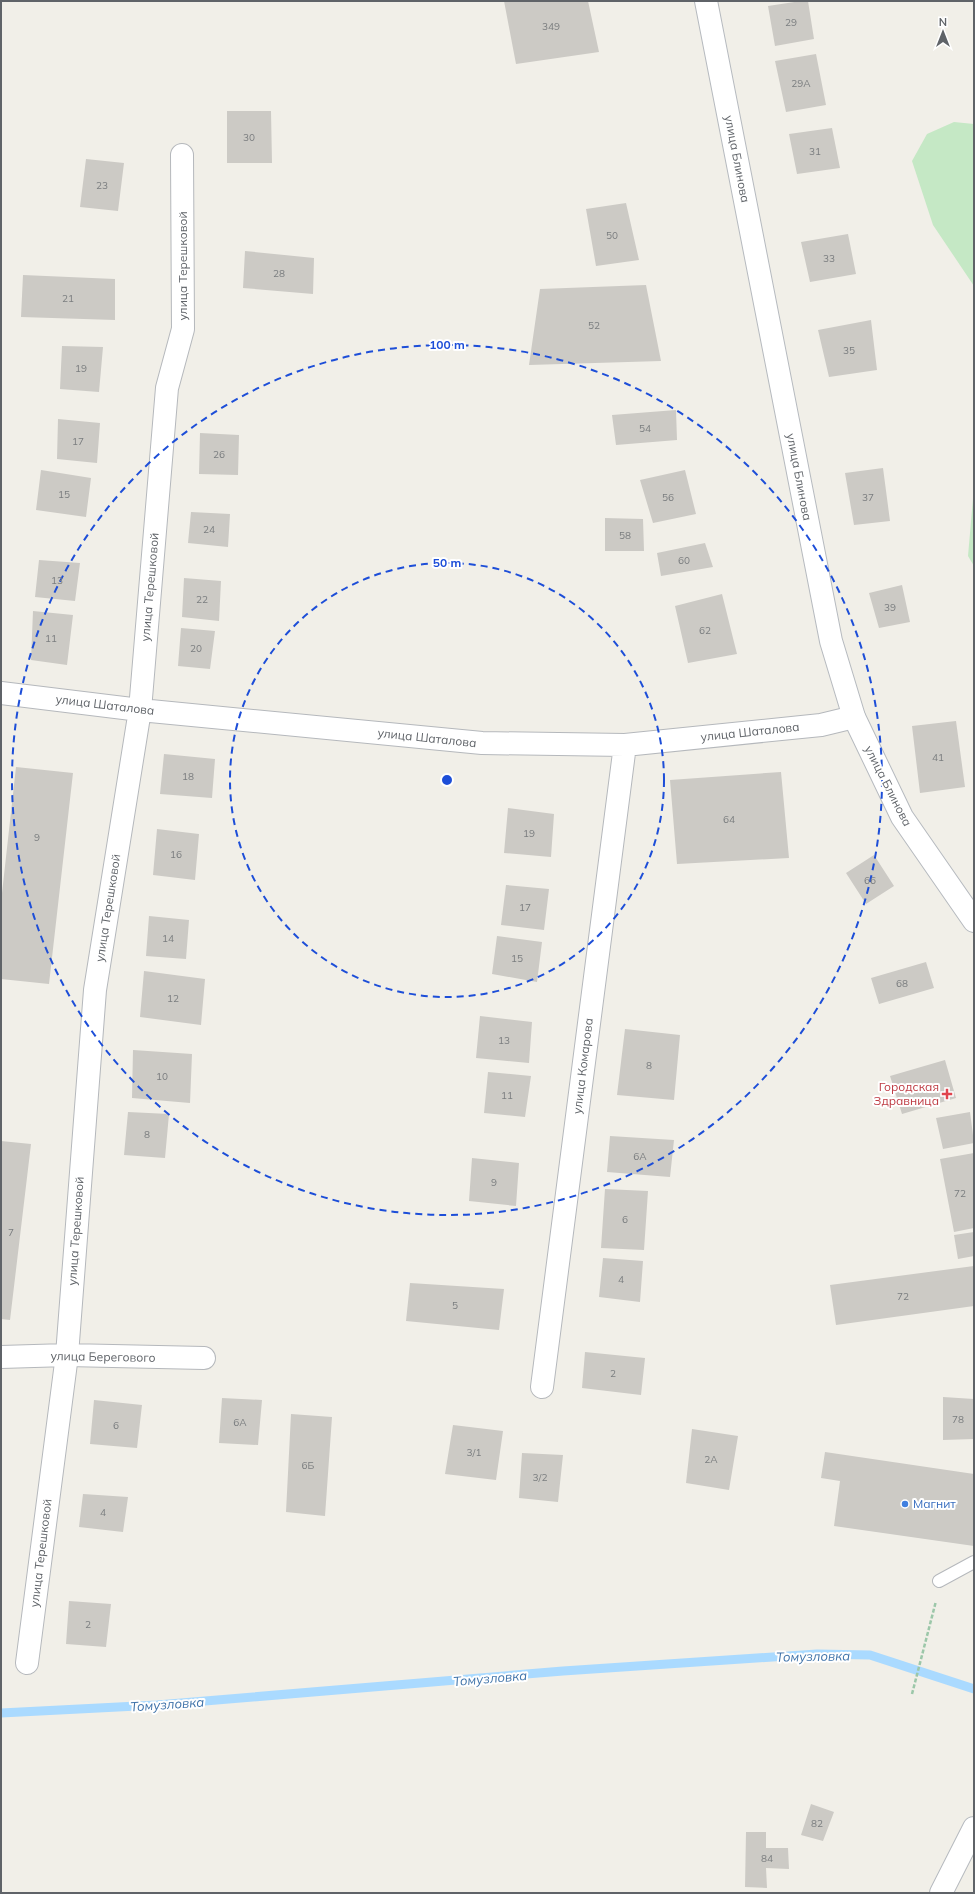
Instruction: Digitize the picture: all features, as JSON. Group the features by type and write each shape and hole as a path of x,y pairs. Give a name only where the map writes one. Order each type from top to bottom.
{"street":[{"name":"улица Блинова","path":"706,1 831,641 854,717 902,817 973,917"},
{"name":"улица Терешковой","path":"27,1663 67,1356 94,990 140,710 166,388 183,329 182,155"},
{"name":"улица Шаталова","path":"1,693 140,710 482,743 625,745 821,724 854,717"},
{"name":"улица Комарова","path":"542,1387 625,745"},
{"name":"улица Берегового","path":"1,1357 67,1356 204,1358"},
{"path":"941,1893 974,1828"}],"lane":[{"path":"939,1581 974,1562"}],"path":[{"path":"912,1694 934,1613"}],"green space":[{"path":"954,122 974,124 974,286 933,225 912,161 927,134"},
{"path":"974,487 974,566 968,556"}],"building":[{"path":"504,1 588,1 599,52 516,64"},
{"path":"808,1 814,39 775,46 768,6"},
{"path":"816,54 826,105 786,112 775,61"},
{"path":"227,111 271,111 272,163 227,163"},
{"path":"832,128 840,168 797,174 789,134"},
{"path":"86,159 124,163 118,211 80,207"},
{"path":"626,203 639,260 596,266 586,209"},
{"path":"848,234 856,274 810,282 801,242"},
{"path":"245,251 314,258 313,294 243,288"},
{"path":"23,275 115,279 115,320 21,317"},
{"path":"646,285 661,361 529,365 540,289"},
{"path":"871,320 877,370 829,377 818,330"},
{"path":"62,346 103,347 99,392 60,389"},
{"path":"676,410 677,440 616,445 612,415"},
{"path":"58,419 100,423 97,463 57,459"},
{"path":"200,433 239,435 238,475 199,474"},
{"path":"883,468 890,521 854,525 845,473"},
{"path":"41,470 91,478 86,517 36,510"},
{"path":"685,470 696,514 653,523 640,480"},
{"path":"191,512 230,514 228,547 188,543"},
{"path":"605,518 643,519 644,551 605,551"},
{"path":"705,543 713,567 661,576 657,553"},
{"path":"39,560 80,563 75,601 35,597"},
{"path":"184,578 221,581 219,621 182,617"},
{"path":"902,585 910,622 879,628 869,593"},
{"path":"722,594 737,654 688,663 675,606"},
{"path":"33,611 73,615 67,665 31,660"},
{"path":"181,628 215,631 210,669 178,666"},
{"path":"956,721 965,787 920,793 912,726"},
{"path":"164,754 215,759 212,798 160,794"},
{"path":"16,767 73,773 49,984 1,979 1,902"},
{"path":"781,772 789,858 677,864 670,780"},
{"path":"508,808 554,814 551,857 504,853"},
{"path":"157,829 199,834 195,880 153,875"},
{"path":"874,855 894,886 866,904 846,873"},
{"path":"506,885 549,889 544,930 501,925"},
{"path":"149,916 189,920 186,959 146,956"},
{"path":"497,936 542,942 537,982 492,974"},
{"path":"926,962 934,988 879,1004 871,978"},
{"path":"144,971 205,979 201,1025 140,1017"},
{"path":"480,1016 532,1022 529,1063 476,1058"},
{"path":"625,1029 680,1035 674,1100 617,1095"},
{"path":"133,1050 192,1054 190,1103 132,1098"},
{"path":"945,1060 956,1098 902,1114 890,1076"},
{"path":"488,1072 531,1076 525,1117 484,1113"},
{"path":"128,1112 169,1114 165,1158 124,1155"},
{"path":"970,1112 974,1143 943,1149 936,1118"},
{"path":"610,1136 674,1140 670,1177 607,1172"},
{"path":"1,1141 31,1144 10,1320 1,1319"},
{"path":"974,1153 974,1228 954,1232 940,1159"},
{"path":"472,1158 519,1163 516,1206 469,1201"},
{"path":"605,1189 648,1191 644,1250 601,1248"},
{"path":"974,1232 974,1256 958,1259 954,1235"},
{"path":"603,1258 643,1261 640,1302 599,1297"},
{"path":"974,1266 974,1306 836,1325 830,1285"},
{"path":"410,1283 504,1289 499,1330 406,1321"},
{"path":"585,1352 645,1358 641,1395 582,1388"},
{"path":"943,1397 974,1399 974,1439 943,1440"},
{"path":"222,1398 262,1400 258,1445 219,1443"},
{"path":"94,1400 142,1405 137,1448 90,1444"},
{"path":"291,1414 332,1417 325,1516 286,1512"},
{"path":"453,1425 503,1431 496,1480 445,1474"},
{"path":"692,1429 738,1436 729,1490 686,1483"},
{"name":"Магнит","path":"825,1452 974,1474 974,1546 834,1526 840,1481 821,1478"},
{"path":"522,1453 563,1455 558,1502 519,1498"},
{"path":"83,1494 128,1497 123,1532 79,1527"},
{"path":"69,1601 111,1604 106,1647 66,1644"},
{"path":"811,1804 834,1812 823,1841 801,1835"},
{"path":"746,1832 766,1832 766,1848 788,1848 789,1869 766,1868 767,1888 745,1887"}],"waterway":[{"name":"Томузловка","path":"1,1713 157,1705 563,1671 817,1654 870,1655 974,1689"}],"place":[{"name":"Городская Здравница","path":"947,1094"},
{"name":"Магнит","path":"905,1504"}]}
